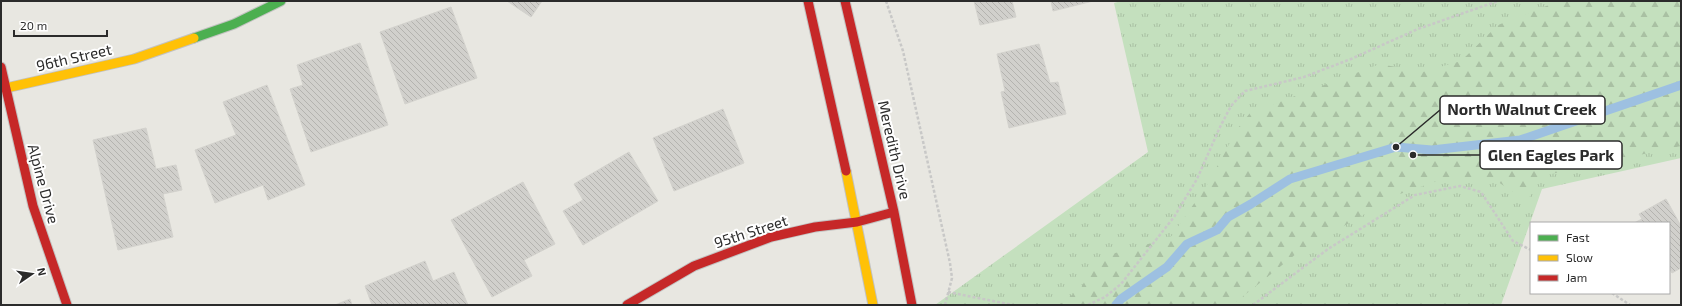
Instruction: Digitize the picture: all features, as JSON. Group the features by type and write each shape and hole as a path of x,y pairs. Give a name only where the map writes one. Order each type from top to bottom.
{"street":[{"name":"96th Street","path":"6,88 134,59 234,24 281,1"},
{"path":"808,1 857,222 873,305"},
{"name":"Meredith Drive","path":"845,1 894,212 912,305"},
{"name":"Alpine Drive","path":"1,67 33,206 67,305"},
{"name":"95th Street","path":"627,305 694,266 771,238 815,227 857,222 894,212"}],"path":[{"path":"886,1 903,51 950,263 952,278 945,305"},
{"path":"1088,305 1105,297 1121,284 1174,217 1197,179 1231,106 1245,91 1304,77 1351,59 1418,29 1498,1"},
{"path":"1253,305 1328,249 1415,195 1460,186 1481,192 1513,241 1530,250"},
{"path":"948,292 1012,305"},
{"path":"1614,294 1630,305"}],"green space":[{"path":"1121,1 1681,1 1681,158 1542,189 1501,305 935,305 1148,152 1114,3"},
{"path":"1559,1 1681,1 1681,146 1542,176 1527,201 1492,178 1446,178 1397,195 1296,254 1232,305 1059,305 1081,288 1097,258 1170,238 1207,185 1238,128 1250,113 1380,64 1422,72 1461,61 1498,25"}],"building":[{"path":"507,1 542,1 531,17"},
{"path":"974,1 1012,1 1016,17 980,25"},
{"path":"1051,1 1093,1 1053,11"},
{"path":"451,7 477,78 405,104 380,32"},
{"path":"360,43 388,125 311,152 290,89 303,85 297,65"},
{"path":"1039,44 1050,83 1058,82 1066,114 1009,128 1001,92 1005,91 997,54"},
{"path":"267,85 305,185 268,200 263,185 215,203 195,150 236,135 223,102"},
{"path":"723,109 744,163 674,191 653,138"},
{"path":"146,128 156,169 176,165 182,190 163,194 173,237 118,250 93,140"},
{"path":"629,152 658,201 583,245 563,211 583,200 574,184"},
{"path":"523,182 555,244 524,260 532,276 492,297 451,220"},
{"path":"1666,199 1681,226 1681,268 1672,273 1670,270 1670,222 1636,222 1642,219 1639,214"},
{"path":"425,261 433,281 454,272 468,305 372,305 365,286"},
{"path":"350,299 352,305 335,305"}],"waterway":[{"path":"1116,305 1121,299 1167,267 1187,244 1217,230 1228,217 1290,179 1396,147 1432,150 1520,140 1681,85"}],"traffic: fast":[{"path":"194,38 234,24 281,1"}],"traffic: slow":[{"path":"6,88 134,59 194,38"},
{"path":"846,171 873,305"}],"traffic: jam":[{"path":"808,1 846,171"},
{"path":"845,1 894,212 912,305"},
{"path":"1,67 33,206 67,305"},
{"path":"627,305 694,266 771,237 815,227 857,222 894,212"}],"place":[{"name":"North Walnut Creek","path":"1396,147"},
{"name":"Glen Eagles Park","path":"1413,155"}]}
